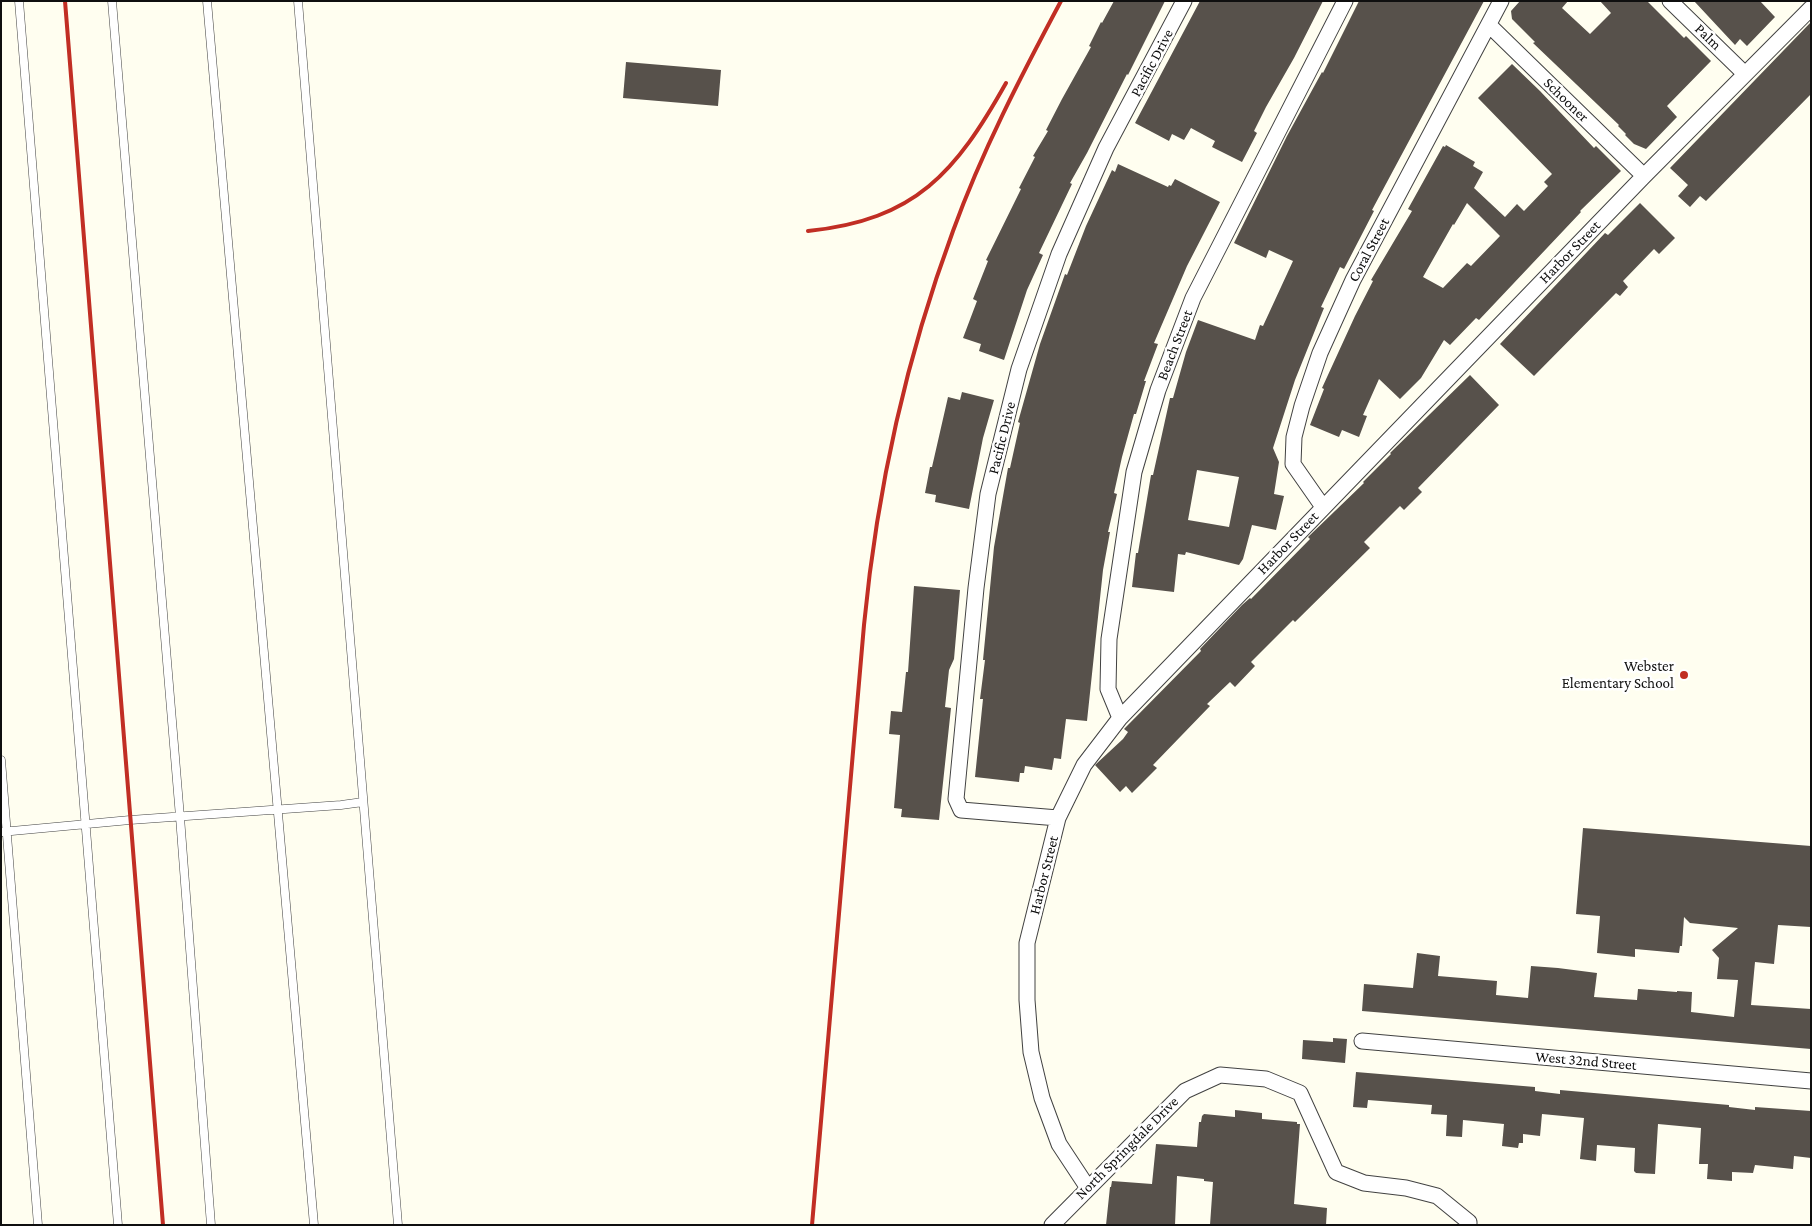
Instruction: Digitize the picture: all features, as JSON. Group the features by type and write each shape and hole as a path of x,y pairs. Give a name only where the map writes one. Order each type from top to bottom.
{"street":[{"name":"Pacific Drive","path":"1058,818 961,810 956,800 976,588 988,494 1019,369 1059,254 1106,148 1184,1"},
{"name":"Beach Street","path":"1120,718 1108,689 1109,638 1134,472 1158,390 1193,298 1345,1"},
{"name":"Coral Street","path":"1322,507 1294,464 1294,438 1317,362 1353,280 1501,1"},
{"name":"Palm","path":"1670,1 1746,74"},
{"name":"Harbor Street","path":"1088,1188 1059,1144 1042,1098 1031,1052 1027,1000 1027,942 1058,818 1084,765 1120,718 1322,507 1644,176 1811,8"},
{"name":"Schooner","path":"1489,25 1644,176"},
{"name":"West 32nd Street","path":"1362,1041 1811,1081"},
{"name":"North Springdale Drive","path":"1052,1225 1185,1091 1220,1075 1266,1079 1300,1093 1336,1172 1364,1183 1406,1188 1437,1196 1469,1222 1470,1225"}],"lane":[{"path":"19,1 118,1225"},
{"path":"112,1 180,817 211,1225"},
{"path":"207,1 314,1225"},
{"path":"298,1 398,1225"},
{"path":"1,760 4,832 38,1225"},
{"path":"4,832 363,802"}],"building":[{"path":"1114,1 1165,1 1070,183 1072,184 1039,253 1043,255 1027,290 1004,360 979,351 981,344 963,338 977,301 973,299 988,261 986,260 1021,189 1019,188 1035,157 1033,156 1091,47 1089,46 1101,22"},
{"path":"1200,1 1323,1 1266,107 1254,131 1257,133 1242,162 1212,147 1215,141 1191,128 1184,140 1172,134 1169,141 1135,123"},
{"path":"1359,1 1484,1 1372,210 1374,211 1344,269 1340,267 1321,307 1324,308 1295,380 1273,448 1279,462 1274,494 1284,496 1276,530 1252,525 1243,559 1239,565 1186,552 1185,555 1178,554 1174,592 1132,587 1136,553 1138,553 1151,475 1153,475 1170,398 1173,398 1186,352 1198,320 1255,340 1260,325 1263,326 1293,261 1269,250 1266,258 1234,243 1287,136 1323,73","holes":["1197,470 1239,477 1229,527 1188,520"]},
{"path":"1520,1 1568,1 1562,8 1590,34 1611,13 1600,1 1647,1 1684,38 1686,36 1711,61 1667,106 1677,117 1646,149 1634,144 1619,125 1533,43 1535,42 1512,19 1511,11"},
{"path":"1694,1 1760,1 1775,17 1747,46 1740,39 1735,45"},
{"path":"1811,22 1811,94 1706,201 1700,196 1690,207 1678,196 1688,185 1670,168"},
{"path":"626,62 721,70 718,106 623,98"},
{"path":"1512,64 1594,148 1596,146 1621,171 1580,211 1479,320 1476,318 1450,345 1444,340 1421,378 1400,399 1379,379 1363,415 1367,416 1359,437 1342,430 1339,437 1310,425 1324,389 1322,388 1373,281 1371,280 1412,211 1408,209 1443,146 1445,147 1446,145 1475,162 1473,166 1483,172 1474,188 1505,217 1517,204 1524,211 1548,186 1544,182 1552,174 1478,98","holes":["1467,203 1500,236 1471,266 1467,263 1443,288 1423,277"]},
{"path":"1118,164 1168,187 1169,185 1171,186 1175,179 1220,202 1187,266 1154,343 1158,344 1144,381 1146,381 1136,414 1134,414 1122,457 1114,493 1117,494 1108,532 1110,532 1103,570 1087,721 1066,719 1061,759 1054,758 1052,770 1025,766 1024,773 1020,773 1019,782 975,777 983,699 980,699 985,660 983,660 994,547 1008,468 1010,468 1020,423 1018,422 1040,344 1065,274 1067,275 1086,226 1112,170 1115,172"},
{"path":"1640,203 1675,238 1659,254 1654,249 1623,281 1628,287 1620,296 1616,293 1534,376 1500,344 1605,233 1608,235"},
{"path":"1470,375 1499,405 1418,488 1422,492 1404,510 1400,506 1364,542 1370,548 1295,622 1293,620 1251,662 1255,666 1235,687 1230,682 1207,704 1210,706 1153,765 1157,768 1132,793 1126,786 1120,792 1095,765 1123,739 1128,732 1124,729 1201,651 1200,649 1242,605 1251,599 1310,539 1308,537 1364,483 1390,453"},
{"path":"962,392 994,400 983,438 969,509 935,502 936,495 925,493 948,397 960,400"},
{"path":"914,586 960,590 954,659 949,670 945,707 951,708 939,820 901,817 902,809 894,808 900,735 889,734 891,711 902,712 906,672 908,672"},
{"path":"1583,828 1811,846 1811,927 1778,925 1774,964 1755,962 1751,1005 1811,1009 1811,1049 1362,1011 1364,984 1413,988 1417,953 1440,956 1438,976 1497,981 1496,995 1528,998 1531,966 1558,968 1597,973 1594,997 1637,1000 1638,989 1692,992 1691,1012 1734,1017 1738,980 1717,979 1719,958 1712,950 1738,928 1690,923 1684,917 1682,946 1680,946 1679,953 1635,949 1635,957 1597,953 1600,916 1576,914"},
{"path":"1333,1038 1347,1039 1345,1063 1302,1059 1303,1040 1333,1042"},
{"path":"1356,1072 1535,1087 1535,1091 1560,1094 1560,1090 1729,1105 1729,1107 1755,1110 1755,1107 1811,1111 1811,1158 1794,1156 1793,1169 1755,1165 1753,1173 1732,1172 1732,1181 1707,1179 1708,1164 1699,1164 1701,1128 1658,1124 1655,1174 1636,1173 1634,1171 1635,1148 1597,1145 1596,1161 1580,1159 1584,1118 1542,1114 1540,1136 1523,1134 1523,1143 1519,1143 1518,1148 1502,1146 1504,1124 1463,1120 1462,1137 1446,1136 1447,1115 1431,1114 1432,1105 1368,1100 1367,1108 1353,1107"},
{"path":"1235,1110 1262,1113 1262,1119 1297,1122 1297,1124 1300,1124 1294,1204 1327,1208 1326,1225 1210,1225 1213,1182 1177,1176 1175,1225 1106,1225 1112,1181 1152,1184 1156,1144 1197,1147 1199,1122 1201,1122 1204,1114 1235,1117"}],"railway":[{"path":"65,1 163,1225"},
{"path":"812,1225 864,625 885,474 921,327 964,201 989,143 1061,1"},
{"path":"808,231 845,225 877,216 905,203 929,186 950,166 969,142 1006,83"}],"place":[{"name":"Webster Elementary School","path":"1684,675"}]}
